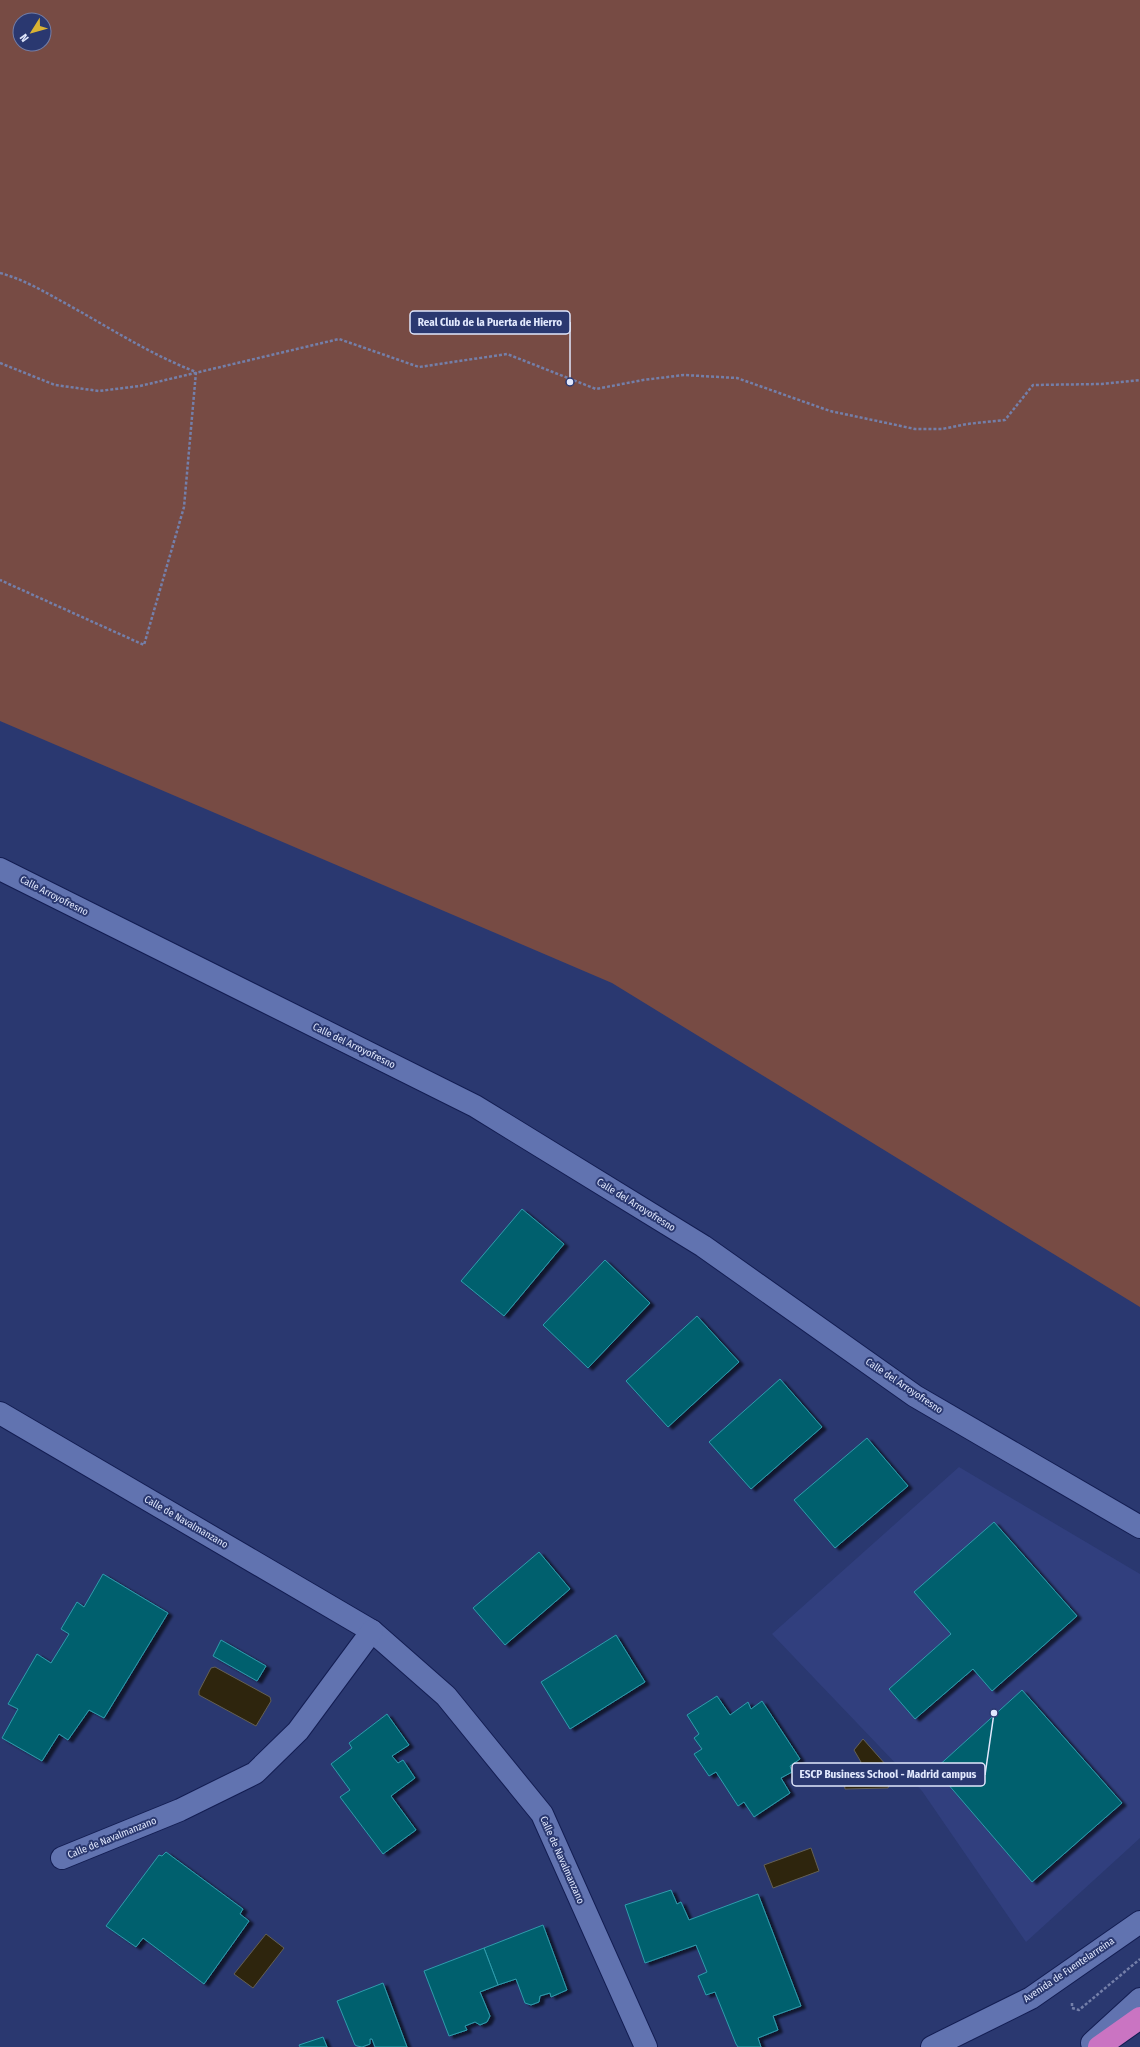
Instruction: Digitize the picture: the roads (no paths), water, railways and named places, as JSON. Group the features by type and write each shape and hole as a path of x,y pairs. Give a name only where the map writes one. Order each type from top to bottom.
{"highway":[{"path":"1099,2047 1140,2018"}],"street":[{"name":"Calle Arroyofresno","path":"0,869 108,923"},
{"name":"Calle del Arroyofresno","path":"108,923 475,1106 703,1246 914,1396 1140,1527"},
{"name":"Calle de Navalmanzano","path":"0,1413 372,1631 446,1696 542,1814 646,2047"},
{"name":"Calle de Navalmanzano","path":"62,1858 180,1810 254,1773 298,1731 372,1631"},
{"name":"Avenida de Fuentelarreina","path":"932,2047 1031,1998 1140,1922"},
{"path":"1088,2047 1140,1999"}],"place":[{"name":"Real Club de la Puerta de Hierro","path":"570,382"},
{"name":"ESCP Business School - Madrid campus","path":"994,1713"}]}
